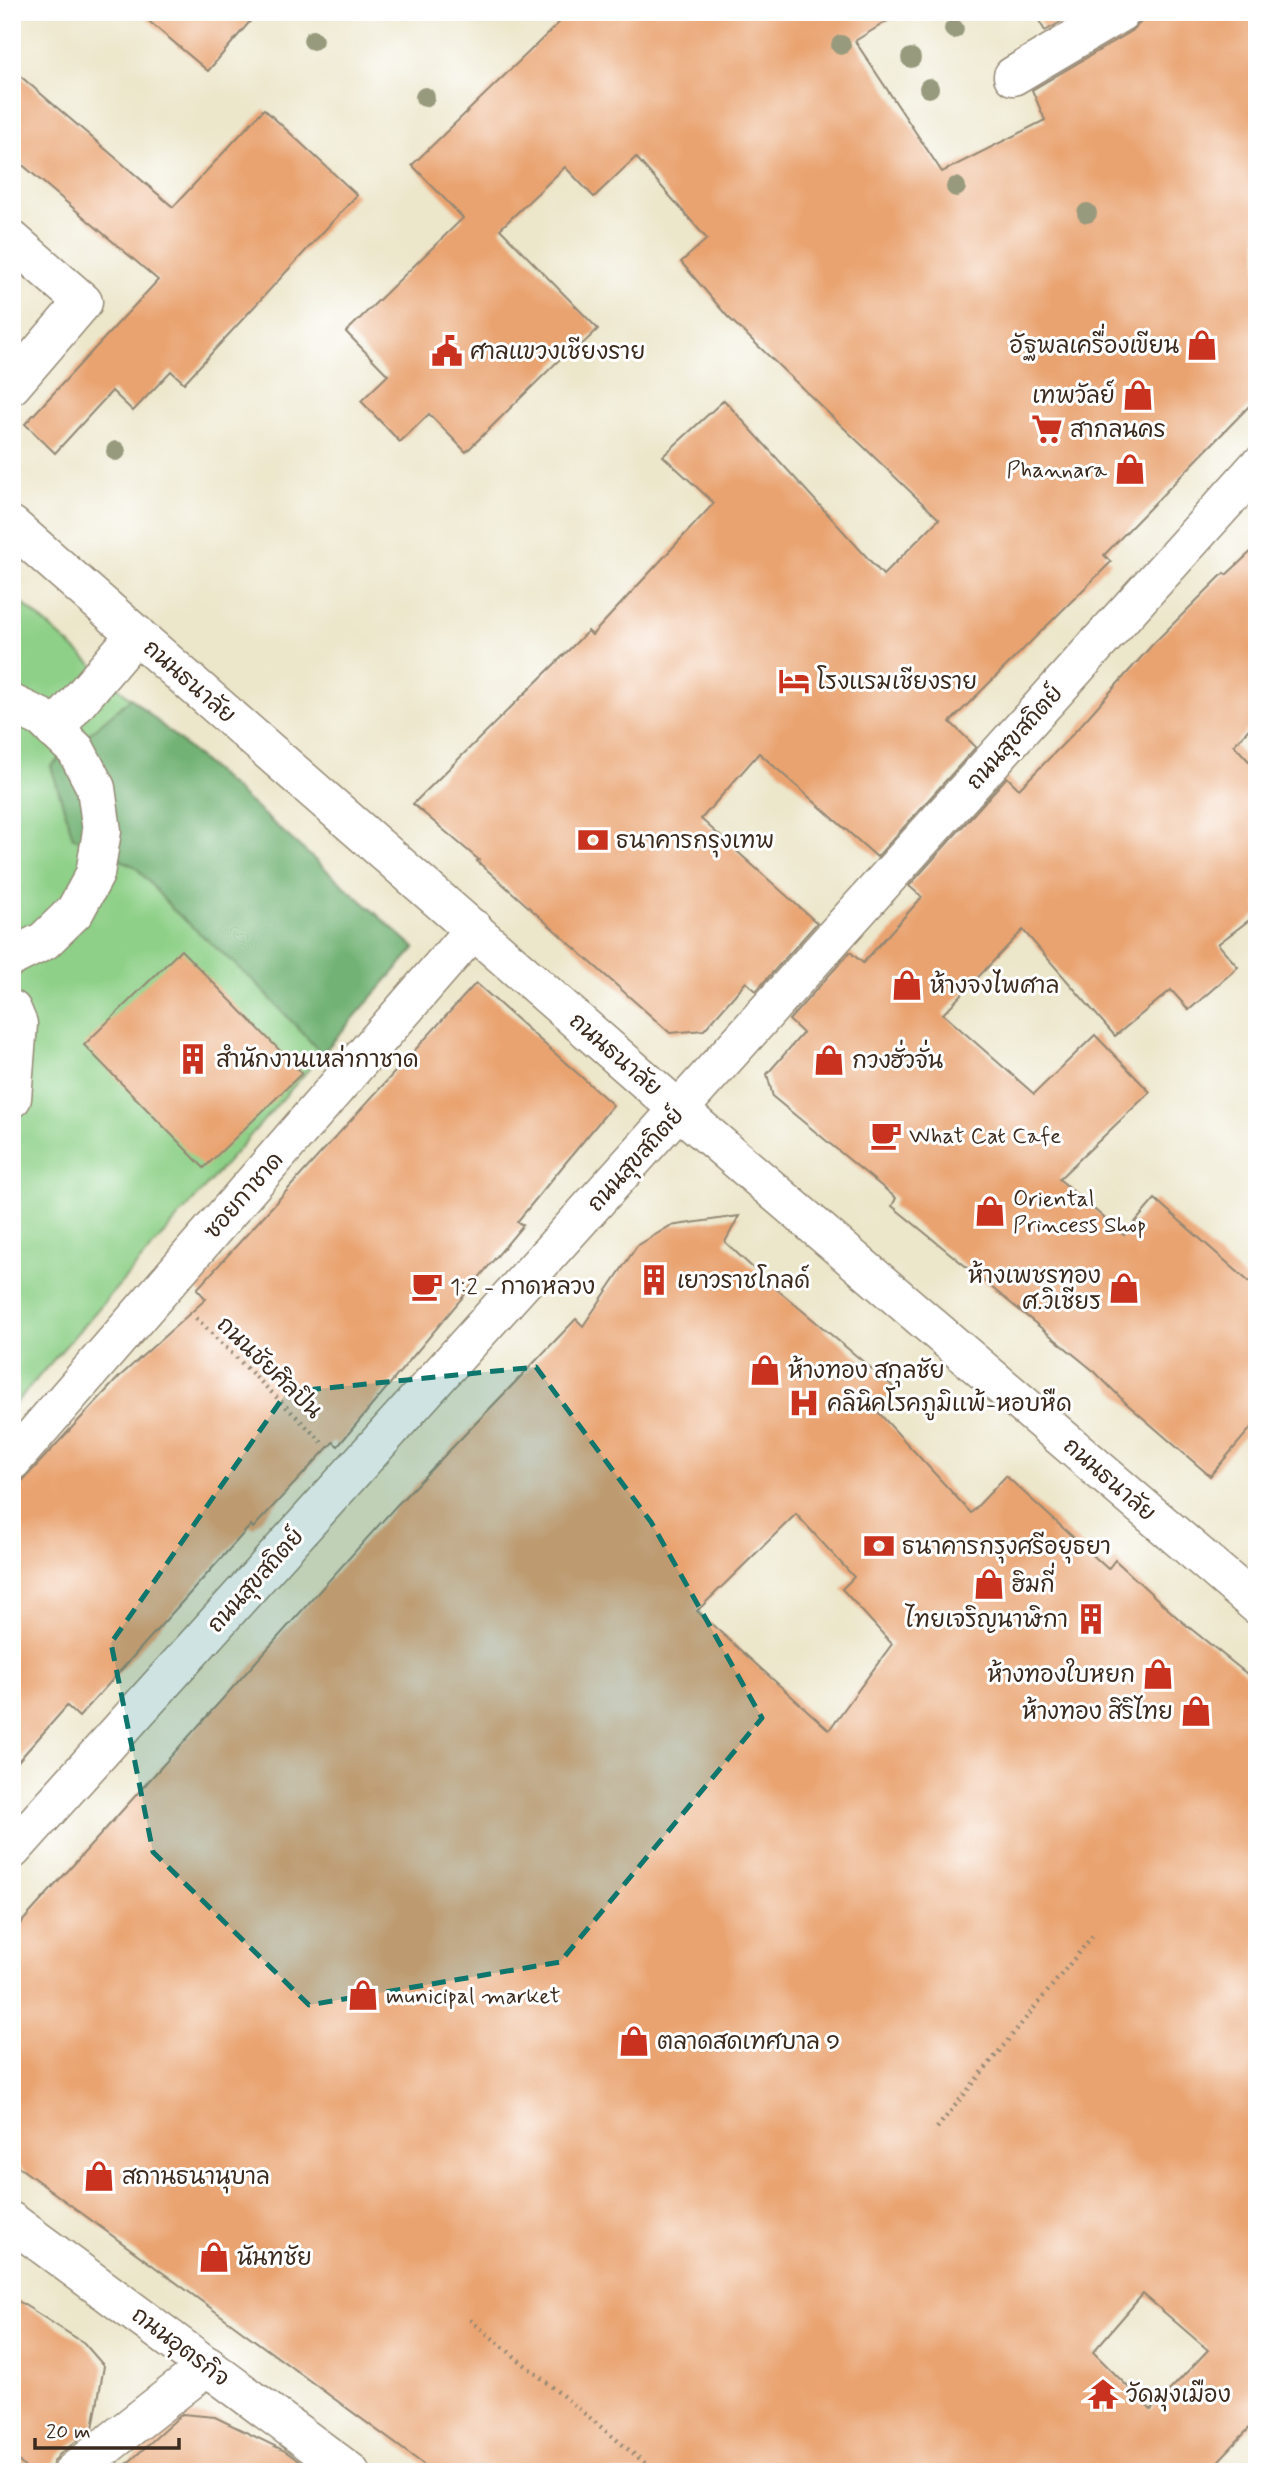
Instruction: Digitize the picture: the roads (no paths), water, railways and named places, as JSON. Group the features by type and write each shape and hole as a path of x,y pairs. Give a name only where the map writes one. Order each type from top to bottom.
{"street":[{"path":"1013,76 1121,12"},
{"path":"12,240 83,302 12,386"},
{"name":"ถนนสุขสถิตย์","path":"12,1850 1257,467"},
{"name":"ถนนธนาลัย","path":"12,526 679,1110 1257,1605"},
{"path":"54,730 136,634"},
{"path":"12,704 42,718 76,750 96,788 102,831 95,874 75,911 44,941 12,957"},
{"name":"ซอยกาชาด","path":"12,1461 474,929"},
{"path":"12,1010 18,1024 12,1098"},
{"name":"ถนนอุตรกิจ","path":"12,2222 350,2472"},
{"path":"73,2472 208,2366"}],"place":[{"name":"อัฐพลเครื่องเขียน","path":"1202,345"},
{"name":"ศาลแขวงเชียงราย","path":"447,351"},
{"name":"เทพวัลย์","path":"1138,395"},
{"name":"สากลนคร","path":"1047,429"},
{"name":"Phannara","path":"1130,469"},
{"name":"โรงแรมเชียงราย","path":"794,681"},
{"name":"ธนาคารกรุงเทพ","path":"593,840"},
{"name":"ห้างจงไพศาล","path":"907,985"},
{"name":"สำนักงานเหล่ากาชาด","path":"193,1059"},
{"name":"กวงฮั่วจั่น","path":"829,1060"},
{"name":"What Cat Cafe","path":"886,1135"},
{"name":"Oriental Princess Shop","path":"990,1211"},
{"name":"เยาวราชโกลด์","path":"654,1280"},
{"name":"1:2 - กาดหลวง","path":"427,1286"},
{"name":"ห้างเพชรทอง ศ.วิเชียร","path":"1124,1288"},
{"name":"ห้างทอง สกุลชัย","path":"765,1370"},
{"name":"คลินิคโรคภูมิแพ้-หอบหืด","path":"804,1403"},
{"name":"ธนาคารกรุงศรีอยุธยา","path":"879,1546"},
{"name":"ฮิมกี่","path":"989,1584"},
{"name":"ไทยเจริญนาฬิกา","path":"1091,1619"},
{"name":"ห้างทองใบหยก","path":"1158,1674"},
{"name":"ห้างทอง สิริไทย","path":"1196,1711"},
{"name":"municipal market","path":"363,1995"},
{"name":"ตลาดสดเทศบาล ๑","path":"634,2041"},
{"name":"สถานธนานุบาล","path":"99,2176"},
{"name":"นันทชัย","path":"214,2257"},
{"name":"วัดมุงเมือง","path":"1103,2394"}]}
